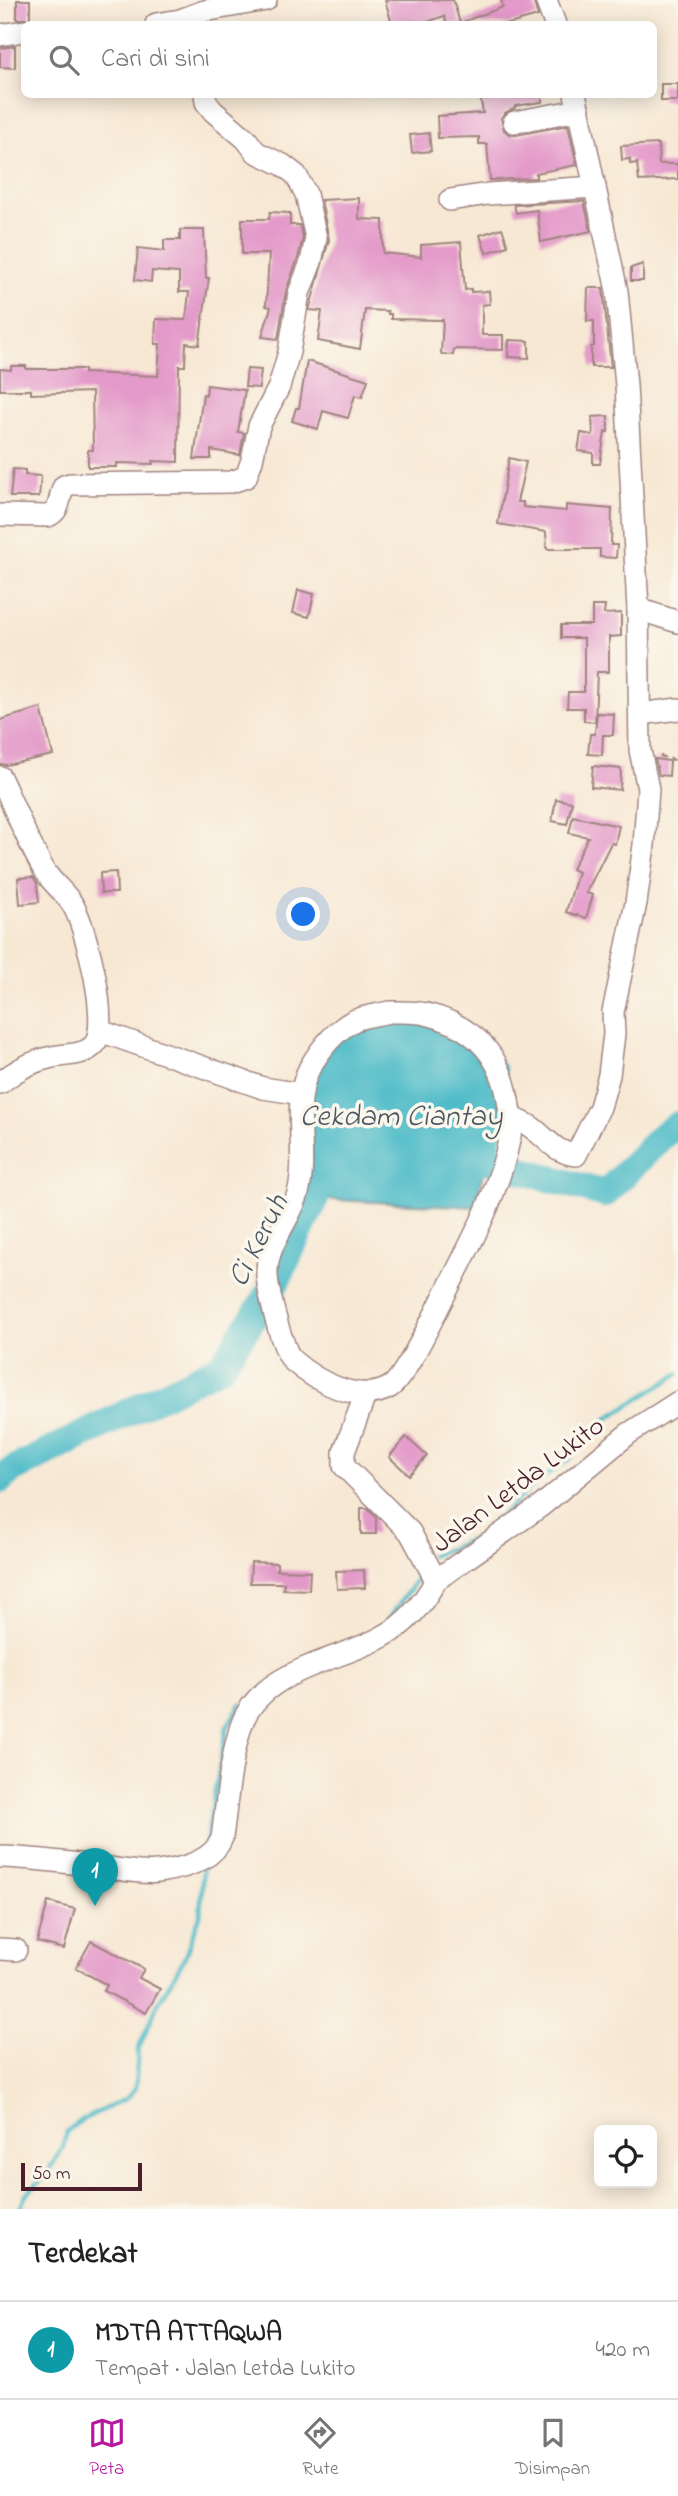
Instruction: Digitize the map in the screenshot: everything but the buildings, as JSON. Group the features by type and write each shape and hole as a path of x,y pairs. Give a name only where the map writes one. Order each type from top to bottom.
{"street":[{"path":"174,21 203,18 266,0"},
{"path":"546,0 554,21"},
{"path":"0,34 21,31"},
{"path":"0,515 48,516 58,509 61,492 64,486 70,484 231,482 246,477 259,426 279,387 289,352 299,293 312,262 316,238 306,194 296,176 283,165 256,152 213,111 206,98"},
{"path":"511,1126 535,1128 547,1142 565,1154 576,1155 605,1093 613,1054 613,1012 636,903 648,789 640,750 638,609 626,384 617,291 577,102 514,122"},
{"path":"450,200 488,194 595,187"},
{"path":"638,609 678,622"},
{"path":"640,714 678,709"},
{"path":"0,777 47,874 74,906 95,973 100,1031 91,1048 75,1054 51,1057 17,1069 0,1083"},
{"path":"389,1012 425,1014 460,1027 487,1048 503,1077 511,1126 489,1206 413,1355 390,1387 366,1393 336,1388 291,1359 284,1346 267,1272 270,1253 299,1192 302,1094 309,1071 325,1045 353,1021 389,1012"},
{"path":"100,1031 252,1085 302,1094"},
{"path":"366,1393 344,1452 344,1466 410,1532 431,1571"},
{"name":"Jalan Letda Lukito","path":"0,1857 28,1857 156,1872 203,1858 218,1848 242,1725 260,1695 284,1679 324,1659 382,1638 408,1620 426,1598 431,1571 541,1506 628,1434 678,1402"}],"water":[{"name":"Cekdam Ciantay","path":"380,1020 452,1034 491,1073 486,1160 475,1207 315,1199 308,1179 313,1102 329,1052"}],"waterway":[{"name":"Ci Keruh","path":"0,1480 10,1471 221,1366 273,1288 315,1199 313,1102 329,1052 380,1020 452,1034 493,1073 486,1160 605,1194 664,1134 678,1125"},
{"path":"431,1556 480,1536 537,1482 566,1462 608,1418 678,1374"},
{"path":"384,1626 423,1570"},
{"path":"205,1847 227,1727 241,1704"},
{"path":"20,2209 26,2194 45,2177 63,2147 67,2131 82,2120 127,2098 135,2088 138,2050 157,2005 184,1959 200,1916 203,1867"}],"place":[{"name":"MDTA ATTAQWA","path":"95,1906"}]}
